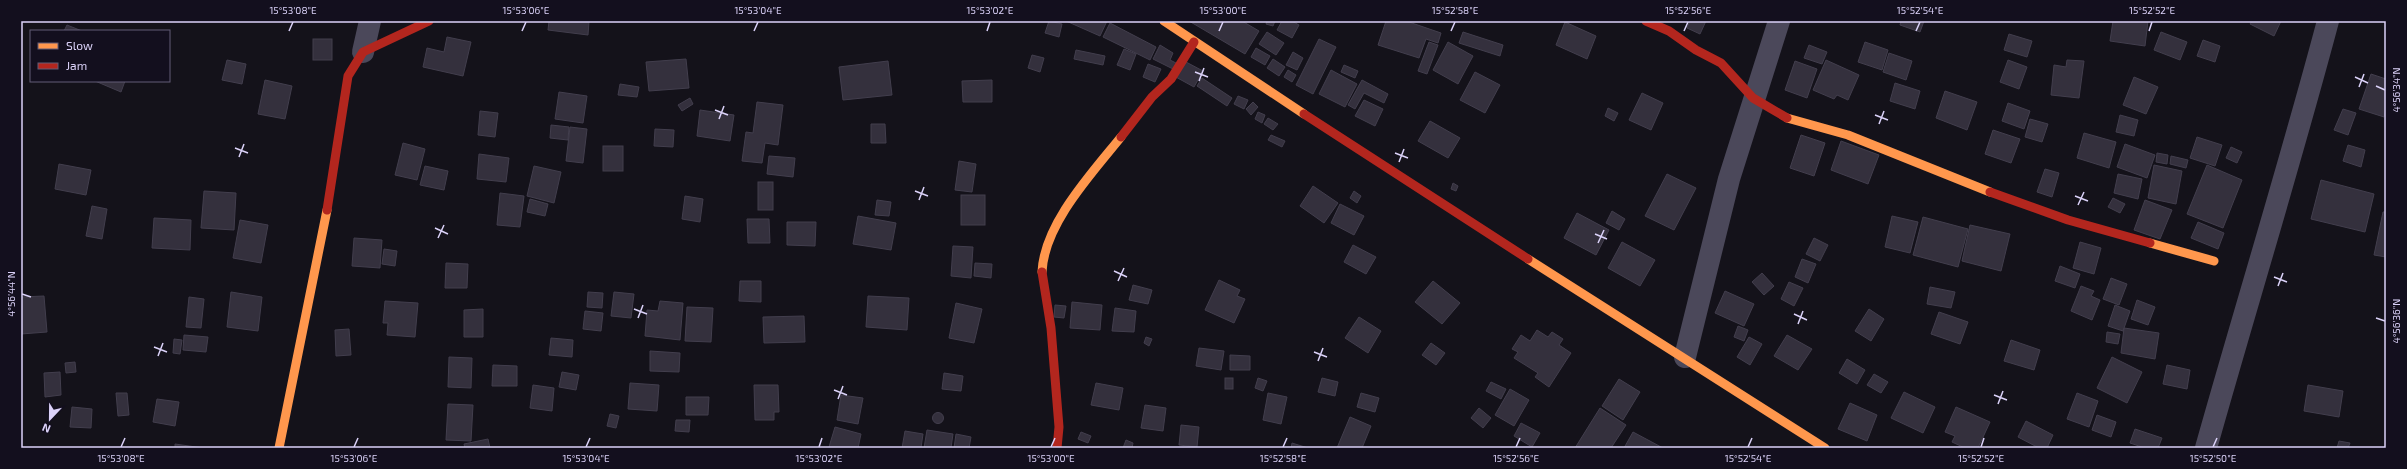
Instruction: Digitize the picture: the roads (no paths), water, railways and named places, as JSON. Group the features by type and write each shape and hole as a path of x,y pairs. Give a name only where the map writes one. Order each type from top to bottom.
{"street":[{"path":"279,448 325,222 348,76 363,52 370,21"},
{"path":"363,52 429,21"},
{"path":"1164,21 1395,174 1685,357 1812,444"},
{"path":"1646,21 1669,31 1696,50 1721,63 1753,98 1790,120 1848,135 1956,180 2068,220 2214,261"},
{"path":"1685,357 1729,179 1753,98 1779,21"},
{"path":"2206,448 2256,272 2287,174 2328,21"},
{"path":"1057,448 1059,427 1050,328 1042,281 1043,257 1069,202 1152,97 1171,79 1194,42"}]}
